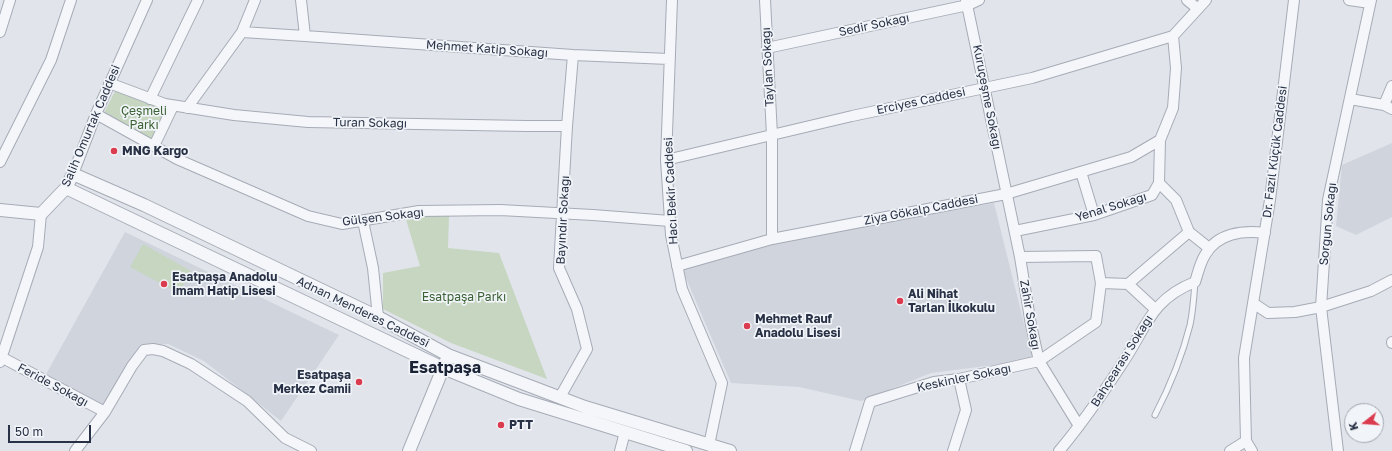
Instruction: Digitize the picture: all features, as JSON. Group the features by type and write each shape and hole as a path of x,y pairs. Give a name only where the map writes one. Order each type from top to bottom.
{"street":[{"path":"0,32 10,0"},
{"path":"0,162 51,60 71,0"},
{"name":"Salih Omurtak Caddesi","path":"41,214 66,188 73,174 109,83 147,0"},
{"path":"150,99 198,0"},
{"path":"188,108 242,32 255,0"},
{"path":"301,0 305,36"},
{"name":"Hacı Bekir Caddesi","path":"672,0 666,160 670,235 682,289 722,383 709,445"},
{"name":"Taylan Sokağı","path":"765,0 772,134 772,239"},
{"name":"Sedir Sokağı","path":"767,48 979,0"},
{"path":"1187,0 1198,9"},
{"path":"1160,140 1173,108 1176,68 1173,36 1206,0"},
{"name":"Dr. Fazıl Küçük Caddesi","path":"1246,441 1244,358 1270,200 1294,0"},
{"path":"1350,0 1371,2"},
{"name":"Kuruçeşme Sokağı","path":"967,2 1006,194"},
{"name":"Sorgun Sokağı","path":"1338,451 1321,307 1328,200 1371,2"},
{"name":"Mehmet Katip Sokağı","path":"242,32 669,59"},
{"name":"Erciyes Caddesi","path":"666,160 852,116 1032,78 1173,36"},
{"name":"Bayındır Sokağı","path":"560,397 587,349 578,309 559,268 567,126 573,54"},
{"name":"Turan Sokağı","path":"109,83 173,106 234,115 308,122 567,126"},
{"path":"1350,99 1388,107 1392,86"},
{"path":"154,146 173,106"},
{"name":"Gülşen Sokağı","path":"96,114 177,159 308,216 342,224 419,211 500,210 670,221"},
{"name":"Ziya Gökalp Caddesi","path":"677,266 772,239 1006,194 1131,157 1160,140"},
{"name":"Yenal Sokağı","path":"1014,231 1094,215 1152,195 1159,183 1160,140"},
{"path":"1082,172 1094,215"},
{"name":"Adnan Menderes Caddesi","path":"73,174 144,205 378,317 448,355 585,407 730,451"},
{"path":"1159,183 1176,200 1189,232 1209,248"},
{"name":"Adnan Menderes Caddesi","path":"66,188 443,368 519,399 686,451"},
{"name":"Zahir Sokağı","path":"1006,194 1020,258 1031,325 1039,361 1079,426"},
{"path":"0,210 41,214 38,247 1,360"},
{"path":"363,221 373,268 378,317"},
{"path":"1195,282 1203,259 1209,248 1222,238 1235,233 1249,231 1265,233"},
{"path":"1128,284 1189,232"},
{"path":"1020,258 1096,256 1101,283 1096,322 1039,361"},
{"path":"1253,303 1268,313 1295,312 1321,307 1371,291 1392,280"},
{"name":"Bahçearası Sokağı","path":"1058,451 1079,426 1122,365 1155,309 1172,293 1195,282"},
{"path":"1101,283 1128,284 1155,309"},
{"path":"75,451 105,412 132,366 144,350 153,349 163,351 191,364 247,401 285,438 311,451"},
{"path":"409,451 448,355"},
{"name":"Feride Sokağı","path":"1,360 105,412"},
{"name":"Keskinler Sokağı","path":"855,451 870,402 934,382 959,379 1039,361"},
{"path":"953,451 966,410 959,379"},
{"path":"620,451 625,432"},
{"path":"1230,451 1246,441 1252,451"}],"lane":[{"path":"1155,415 1168,389 1186,339 1190,324 1195,282"}],"shaded area":[{"path":"1392,143 1392,217 1356,235 1336,226 1342,165"},
{"name":"Ali Nihat Tarlan İlkokulu","path":"994,203 1033,360 931,373 861,401 799,387 731,383 682,269 770,243"},
{"name":"Esatpaşa Anadolu İmam Hatip Lisesi","path":"125,232 339,335 281,421 204,361 168,344 142,345 130,360 104,408 45,376"}],"green space":[{"name":"Çeşmeli Parkı","path":"116,89 167,108 151,140 104,113"},
{"name":"Esatpaşa Parkı","path":"420,214 449,216 448,248 499,253 547,379 451,343 383,309 383,273 420,266 405,216"},
{"path":"143,244 191,271 179,293 130,267"}],"place":[{"name":"MNG Kargo","path":"114,151"},
{"name":"Esatpaşa Anadolu İmam Hatip Lisesi","path":"164,284"},
{"name":"Ali Nihat Tarlan İlkokulu","path":"900,301"},
{"name":"Mehmet Rauf Anadolu Lisesi","path":"747,326"},
{"name":"Esatpaşa Merkez Camii","path":"359,382"},
{"name":"PTT","path":"501,425"}],"district":[{"name":"Esatpaşa","path":"445,368"}]}
